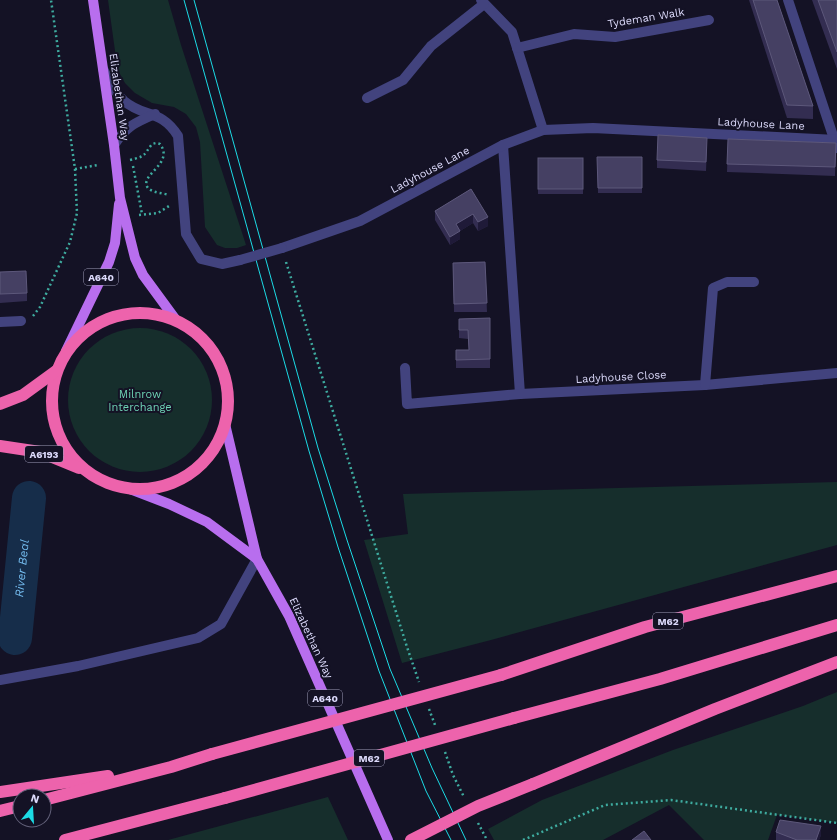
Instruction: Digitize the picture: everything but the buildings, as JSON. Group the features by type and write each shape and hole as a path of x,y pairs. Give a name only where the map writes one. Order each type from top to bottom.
{"highway":[{"name":"A640","path":"127,313 152,313 176,320 197,333 214,352 224,374 228,399 225,424 216,447 200,466 184,477 155,488 130,489 107,483 86,470 70,455 58,436 52,415 51,392 56,371 66,351 83,333 104,320 127,313"},
{"path":"0,404 23,395 56,371"},
{"name":"A6193","path":"0,446 40,452 86,470"},
{"name":"M62","path":"52,798 501,676 645,628 837,576"},
{"name":"M62","path":"65,840 225,798 660,679 837,625"},
{"path":"411,840 478,806 715,709 837,662"},
{"name":"M62","path":"0,792 171,766"},
{"path":"0,811 12,808"}],"main road":[{"name":"Elizabethan Way","path":"93,0 114,145 120,198 135,258 143,275 176,320"},
{"name":"Elizabethan Way","path":"66,351 109,262 114,243 120,198"},
{"name":"Elizabethan Way","path":"225,424 257,558 289,616 388,840"},
{"name":"Elizabethan Way","path":"130,489 169,504 207,522 257,558"}],"street":[{"path":"788,0 836,143"},
{"path":"367,98 403,80 431,46 483,2 512,32 543,130"},
{"name":"Tydeman Walk","path":"517,48 574,34 615,37 709,20"},
{"name":"Ladyhouse Lane","path":"103,69 117,94 124,100 142,111 155,114 163,118 172,126 178,136 186,234 201,259 222,264 282,248 360,221 503,146 543,130 593,128 836,143"},
{"path":"114,145 123,132 133,124 155,114"},
{"path":"503,146 520,394"},
{"path":"705,386 713,288 727,282 754,282"},
{"path":"0,322 21,322"},
{"name":"Ladyhouse Close","path":"405,368 407,404 520,394 705,386 837,373"},
{"path":"0,680 78,666 198,638 221,624 257,558"}],"path":[{"path":"21,322 30,320 40,307 70,242 77,213 75,169 51,0"},
{"path":"152,144 160,144 164,152 162,161 148,177 146,182 148,188 154,192 163,192 170,196 172,201 169,207 158,213 142,214 130,160 142,157 147,153 152,144"},
{"path":"75,169 98,166"},
{"path":"289,274 420,685"},
{"path":"428,707 436,730"},
{"path":"442,745 453,775 466,801"},
{"path":"523,840 605,805 671,800 837,823"},
{"path":"477,820 487,840"}],"green space":[{"path":"108,0 168,0 181,45 246,245 237,248 225,248 217,245 205,227 200,142 196,127 186,114 174,107 152,103 135,93 125,83 120,74 116,58"},
{"name":"Milnrow Interchange","path":"133,328 147,328 161,331 180,340 196,354 209,379 212,400 209,421 206,428 196,446 186,456 161,469 147,472 133,472 119,469 100,460 84,446 71,421 68,407 68,393 71,379 80,360 94,344 119,331"},
{"path":"837,482 837,545 402,663 364,540 408,534 403,494"},
{"path":"837,692 837,823 777,815 768,840 704,840 669,805 603,840 494,840 488,829 542,800 673,750 803,706"},
{"path":"328,797 348,840 168,840"}],"waterway":[{"name":"River Beal","path":"15,638 29,498"}],"tram line":[{"path":"184,0 309,451 338,547 379,671 426,791 451,840"},
{"path":"194,0 318,448 347,540 390,669 432,768 466,840"}]}
